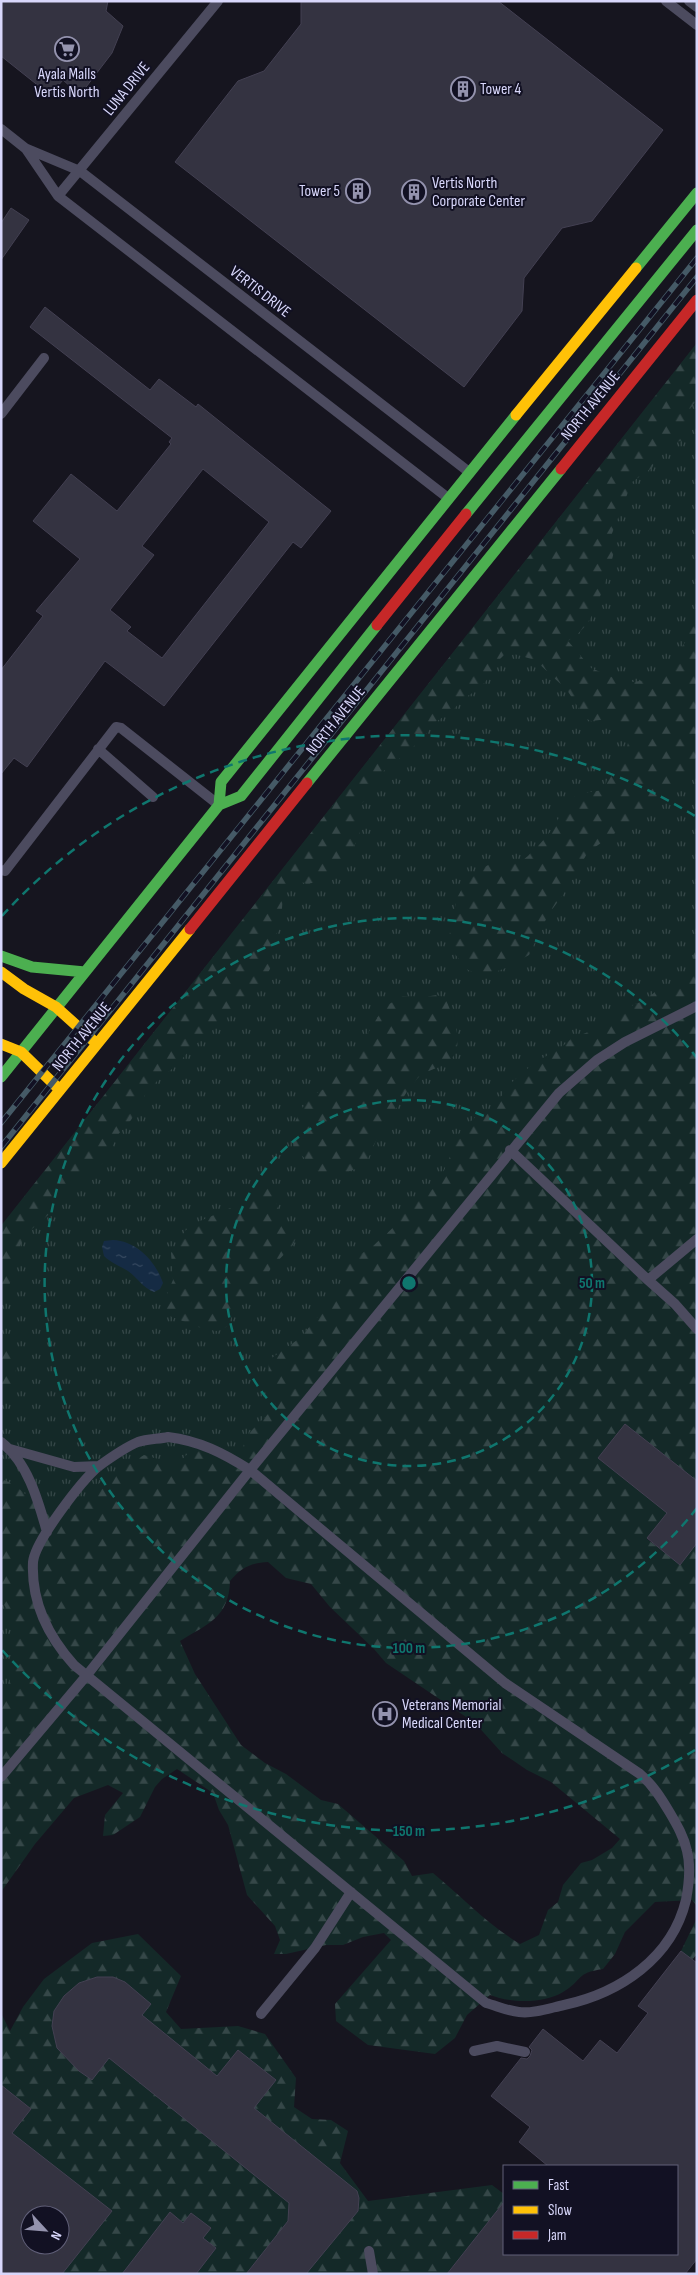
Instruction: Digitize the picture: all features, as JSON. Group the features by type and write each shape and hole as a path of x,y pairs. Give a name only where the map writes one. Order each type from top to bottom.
{"main road":[{"path":"219,805 221,782 448,498 697,193"},
{"name":"NORTH AVENUE","path":"1,1077 219,805 241,796 439,547 697,230"},
{"name":"NORTH AVENUE","path":"1,1163 697,300"},
{"path":"470,473 504,469"},
{"path":"439,547 448,498"},
{"path":"1,956 32,967 85,972"},
{"path":"1,972 24,989 56,1008 97,1044"},
{"path":"1,1044 21,1052 60,1090"}],"lane":[{"name":"LUNA DRIVE","path":"58,196 218,1"},
{"path":"666,1 697,25"},
{"path":"689,1 697,7"},
{"name":"VERTIS DRIVE","path":"1,129 25,148 80,171 470,473"},
{"name":"VERTIS DRIVE","path":"25,148 58,196 448,498"},
{"path":"1,414 44,358"},
{"path":"1,870 5,871 116,727 121,728 219,805"},
{"path":"98,749 153,796"},
{"path":"1,1777 559,1092 596,1060 625,1042 697,1006"},
{"path":"510,1150 675,1304 697,1329"},
{"path":"648,1280 697,1239"},
{"path":"168,1437 200,1443 214,1448 250,1470 505,1683 640,1774 653,1785 682,1835 688,1852 689,1872 683,1910 676,1928 666,1945 639,1973 622,1984 578,2002 520,2013 486,2003 86,1675 53,1640 39,1610 33,1577 34,1560 55,1519 99,1466 138,1442 168,1437"},
{"path":"5,1445 74,1467 99,1466"},
{"path":"5,1445 36,1490 47,1532"},
{"path":"261,2014 315,1948 350,1892"},
{"path":"474,2051 497,2046 525,2052"},
{"path":"369,2251 372,2274"}],"green space":[{"path":"697,343 697,1022 1,1804 1,1226"},
{"path":"697,343 697,384 693,392 696,401 687,417 691,428 684,440 669,444 659,453 652,468 632,482 611,536 611,539 616,537 613,555 597,605 586,625 568,641 591,668 612,677 633,682 647,680 666,667 687,640 697,604 697,756 681,777 658,795 637,818 588,852 562,896 548,915 529,955 506,968 484,976 468,970 454,953 449,937 457,898 464,885 482,868 501,859 524,859 547,836 570,800 581,794 604,790 611,766 627,748 629,737 625,729 609,719 591,721 585,718 567,690 535,660 507,652 499,660 490,676 480,688 463,699 452,711 434,723 420,743 408,749 381,773 371,794 357,811 356,826 360,833 350,855 322,881 307,884 290,878 283,893 281,923 271,947 273,950 271,967 263,982 227,1013 211,1032 191,1048 178,1064 156,1082 145,1095 131,1120 116,1137 106,1162 85,1173 64,1193 55,1209 25,1235 16,1255 11,1281 1,1299 1,1226"},
{"path":"697,947 697,1481 625,1424 598,1458 667,1513 647,1539 680,1564 697,1543 697,1906 692,1900 655,1902 625,1932 615,1954 603,1969 583,1975 569,1988 555,1996 546,1999 517,2001 490,1995 467,2015 455,2038 435,2054 368,2045 336,2021 335,2004 391,1940 384,1933 363,1937 343,1945 326,1945 286,1954 274,1954 280,1940 275,1926 247,1895 228,1825 219,1810 213,1793 177,1769 162,1779 155,1787 140,1817 113,1835 103,1836 105,1815 123,1793 108,1785 74,1798 35,1844 1,1892 1,1708 12,1669 14,1638 8,1611 1,1602 1,1479 14,1484 33,1501 64,1523 79,1511 81,1501 102,1481 144,1455 175,1461 180,1460 197,1449 209,1447 223,1447 241,1451 249,1433 273,1409 280,1395 268,1380 269,1360 300,1338 341,1289 346,1264 374,1245 396,1225 407,1209 438,1185 461,1130 479,1114 491,1111 510,1084 535,1062 558,1050 571,1039 593,1030 624,1009 645,1000 655,992 686,983 692,973 693,956","holes":["268,1562 286,1578 311,1584 330,1607 386,1663 475,1723 502,1753 527,1770 551,1782 620,1839 612,1848 592,1860 581,1863 563,1885 558,1902 548,1910 539,1935 520,1944 486,1919 433,1873 412,1876 404,1861 338,1804 321,1800 286,1774 265,1763 241,1745 195,1674 180,1641 207,1624 221,1612 229,1594 230,1581 246,1567"]},
{"path":"437,995 446,999 454,1022 458,1041 454,1055 445,1064 428,1071 413,1083 384,1123 364,1166 331,1178 322,1175 295,1149 291,1138 292,1128 301,1110 310,1097 329,1086 330,1069 348,1051 360,1046 384,1007 403,996 418,998"},
{"path":"262,1181 272,1187 280,1215 297,1230 298,1233 293,1245 271,1268 260,1288 247,1296 238,1305 227,1326 222,1330 216,1331 201,1328 172,1317 167,1313 164,1301 173,1280 171,1253 179,1239 186,1230 200,1221 242,1203"},
{"path":"1,1333 14,1349 17,1378 11,1385 1,1388"},
{"path":"697,1918 697,1954 692,1960 681,1951"},
{"path":"138,1934 181,1976 166,2012 181,2029 238,2026 265,2034 296,2078 294,2107 312,2119 331,2120 348,2131 340,2163 368,2201 492,2185 503,2193 503,2203 447,2274 1,2274 12,2133 31,2109 1,2085 1,2013 10,2031 23,2007 44,1979 92,1943"}],"water":[{"path":"113,1240 130,1244 150,1260 163,1283 160,1289 154,1292 150,1290 128,1271 104,1256 102,1247 104,1241"}],"building":[{"path":"1,1 108,1 106,11 123,26 112,53 80,95 63,80 50,95 1,56"},
{"name":"Vertis North Corporate Center","path":"301,1 498,1 663,130 592,221 562,228 524,278 522,311 464,387 175,162 238,81 264,71 301,24"},
{"path":"11,208 29,220 1,260 1,223"},
{"path":"45,307 150,390 159,379 196,407 198,404 331,511 301,548 293,542 164,706 105,661 27,767 14,758 1,774 1,670 43,616 36,611 80,559 33,521 71,474 117,511 171,444 169,442 172,438 30,327","holes":["203,469 269,522 162,658 127,631 131,627 110,610 154,555 142,546"]},
{"path":"625,1424 697,1481 697,1543 680,1565 647,1538 667,1513 598,1458"},
{"path":"681,1951 697,1963 697,2259 685,2274 447,2274 503,2203 503,2255 678,2255 678,2165 547,2165 519,2142 530,2127 491,2096 521,2058 527,2059 530,2056 532,2050 529,2047 543,2029 583,2061 600,2040 617,2053 648,2013 638,2006"},
{"path":"97,1977 113,1977 125,1982 151,2004 142,2015 217,2076 238,2050 276,2080 254,2108 357,2191 359,2198 358,2211 306,2274 246,2274 288,2221 289,2203 109,2058 92,2080 79,2071 57,2048 52,2026 54,2011 64,1996 79,1983"},
{"path":"1,2085 31,2109 12,2133 112,2211 62,2274 1,2274"},
{"path":"170,2212 183,2223 191,2213 211,2228 203,2238 216,2248 196,2274 122,2274"}],"railway":[{"path":"1,1123 697,258"},
{"path":"1,1147 697,277"}],"traffic: fast":[{"path":"636,268 697,193"},
{"path":"466,514 697,230"},
{"path":"219,805 221,782 516,415"},
{"path":"307,783 561,469"},
{"path":"1,1077 219,805 241,796 377,625"},
{"path":"1,956 32,967 85,972"}],"traffic: slow":[{"path":"516,415 636,268"},
{"path":"1,1163 190,929"},
{"path":"1,972 24,989 56,1007 97,1044"},
{"path":"1,1044 21,1052 60,1090"}],"traffic: jam":[{"path":"561,469 697,300"},
{"path":"377,625 466,514"},
{"path":"190,929 307,783"}],"place":[{"name":"Ayala Malls Vertis North","path":"67,49"},
{"name":"Tower 4","path":"463,89"},
{"name":"Tower 5","path":"358,191"},
{"name":"Vertis North Corporate Center","path":"414,192"},
{"name":"Veterans Memorial Medical Center","path":"385,1714"}]}
